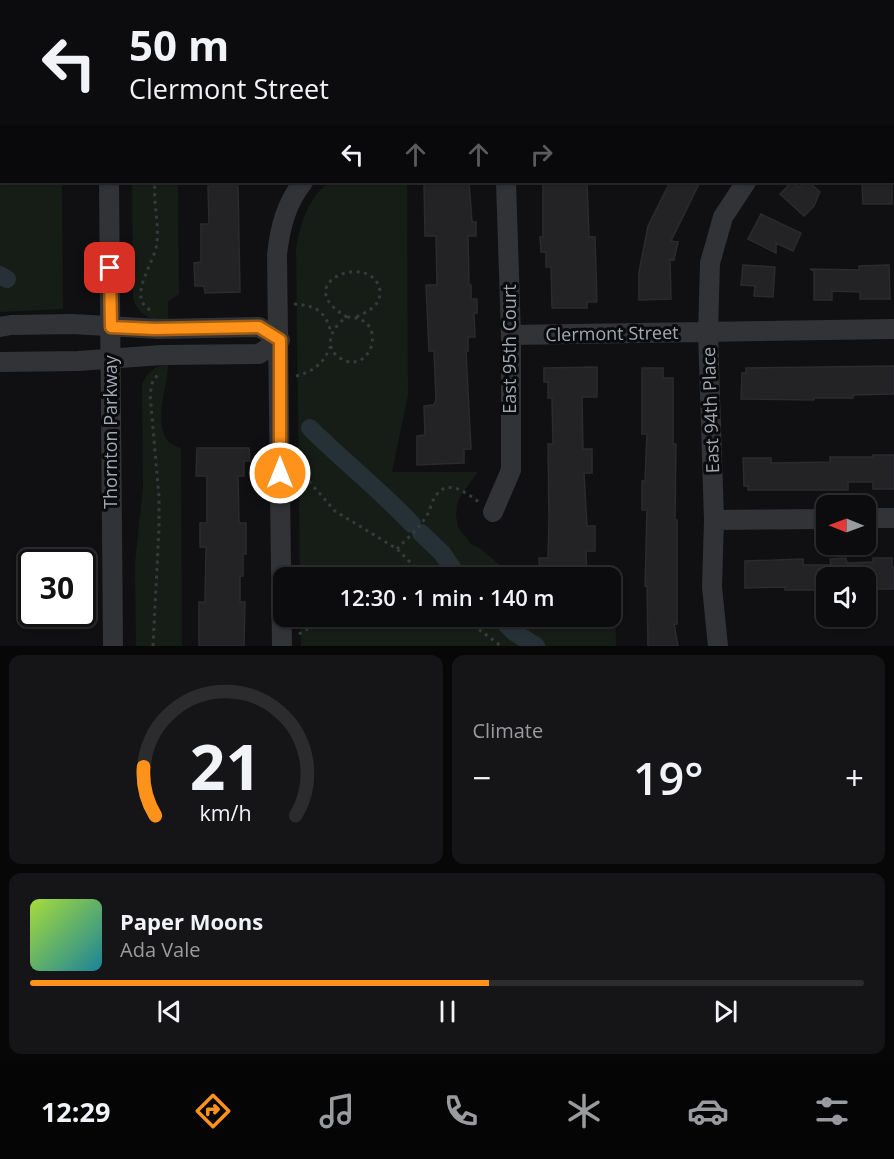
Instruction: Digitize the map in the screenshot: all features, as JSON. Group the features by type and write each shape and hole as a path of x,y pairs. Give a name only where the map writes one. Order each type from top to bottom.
{"street":[{"name":"Thornton Parkway","path":"109,183 113,646"},
{"path":"290,640 280,473 280,340 277,255 280,229 288,206 302,183"},
{"name":"East 95th Court","path":"493,512 511,470 511,335 506,183"},
{"name":"East 94th Place","path":"718,646 712,587 714,520 708,332 710,262 723,217 745,183"},
{"path":"0,327 62,324 155,329 259,327 280,340"},
{"name":"Clermont Street","path":"511,335 894,329"},
{"path":"0,362 162,355 259,354 280,340"},
{"path":"876,519 894,518"},
{"path":"714,520 816,519"}],"path":[{"path":"155,183 157,244 140,290 146,309 157,311"},
{"path":"331,334 335,326 347,317 356,317 373,308 377,303 380,291 368,275 346,272 332,278 326,290 330,304 347,317"},
{"path":"294,304 307,304 325,315 334,353 345,361 358,361 370,352 373,338 371,331 356,317"},
{"path":"294,376 306,374 315,369 322,362 331,345"},
{"path":"153,646 159,497 150,394 153,380 159,374 156,366"},
{"path":"280,473 299,473 335,511 397,549 415,567"},
{"path":"397,549 422,523 435,497 448,487 463,490 493,512"},
{"path":"290,640 312,627"},
{"path":"476,627 501,646"}],"shaded area":[{"path":"0,183 62,183 63,309 0,312"},
{"path":"132,183 178,183 179,294 168,302 168,320 146,316 138,309 133,298"},
{"path":"328,183 407,183 408,395 392,472 478,472 457,504 458,527 471,544 481,549 502,567 300,567 296,249 306,212"},
{"path":"168,364 161,419 166,439 181,448 182,646 136,646 135,563 143,487 142,384 152,370"},
{"path":"300,627 616,627 616,646 301,646"}],"building":[{"path":"424,183 469,183 472,222 476,222 476,236 468,236 469,285 471,285 471,299 477,299 477,313 474,313 475,337 468,337 468,351 466,351 471,449 464,449 464,463 417,465 417,436 425,435 424,406 434,405 436,399 434,351 429,351 426,285 437,285 436,236 425,236"},
{"path":"543,183 587,183 589,237 595,237 597,302 587,302 587,308 552,308 551,267 546,267 546,252 541,252 540,237 543,237"},
{"path":"670,183 700,183 671,241 678,242 674,260 670,259 671,299 639,300 639,272 648,226"},
{"path":"791,183 799,187 804,183 810,183 820,192 814,206 804,216 780,194"},
{"path":"862,183 892,183 892,204 863,204"},
{"path":"208,186 238,186 240,292 205,293 204,286 195,286 194,263 201,262 201,224 209,224"},
{"path":"761,214 801,233 793,251 776,243 776,253 748,239"},
{"path":"743,265 775,267 773,297 754,296 755,286 741,285"},
{"path":"889,265 890,299 860,299 860,292 832,291 832,300 814,300 814,271 810,269 859,270 859,266"},
{"path":"894,366 894,394 853,395 853,398 814,398 814,400 741,399 742,373 746,373 746,368"},
{"path":"597,367 597,397 582,397 583,449 592,449 592,473 584,473 587,526 595,526 595,551 586,551 587,567 539,567 539,558 548,558 548,444 553,444 552,398 548,398 548,382 544,382 544,368"},
{"path":"642,368 663,368 663,378 673,378 673,444 676,444 675,520 677,520 677,624 674,624 678,646 648,646 647,586 645,586 647,510 642,510 642,481 645,481 647,434 642,434"},
{"path":"197,448 249,448 250,461 244,461 244,476 238,476 239,523 246,523 246,554 243,554 243,576 240,576 240,602 245,602 244,646 199,646 199,602 205,602 206,547 200,547 200,523 207,523 207,476 196,476"},
{"path":"873,455 894,455 894,489 873,489 873,482 848,482 848,490 748,490 748,486 744,486 743,458 771,458 771,463 830,462 830,457 873,457"},
{"path":"846,558 847,563 873,562 873,558 892,558 894,589 876,589 876,567 816,567 815,590 785,590 785,587 745,588 745,561 803,559 803,565 831,565 830,559"}],"waterway":[{"path":"0,275 7,279"},
{"path":"310,428 412,524"},
{"path":"421,533 442,553 452,567"},
{"path":"509,627 536,646"}],"route":[{"path":"110,268 111,327 155,329 259,327 280,340 280,473"}]}
